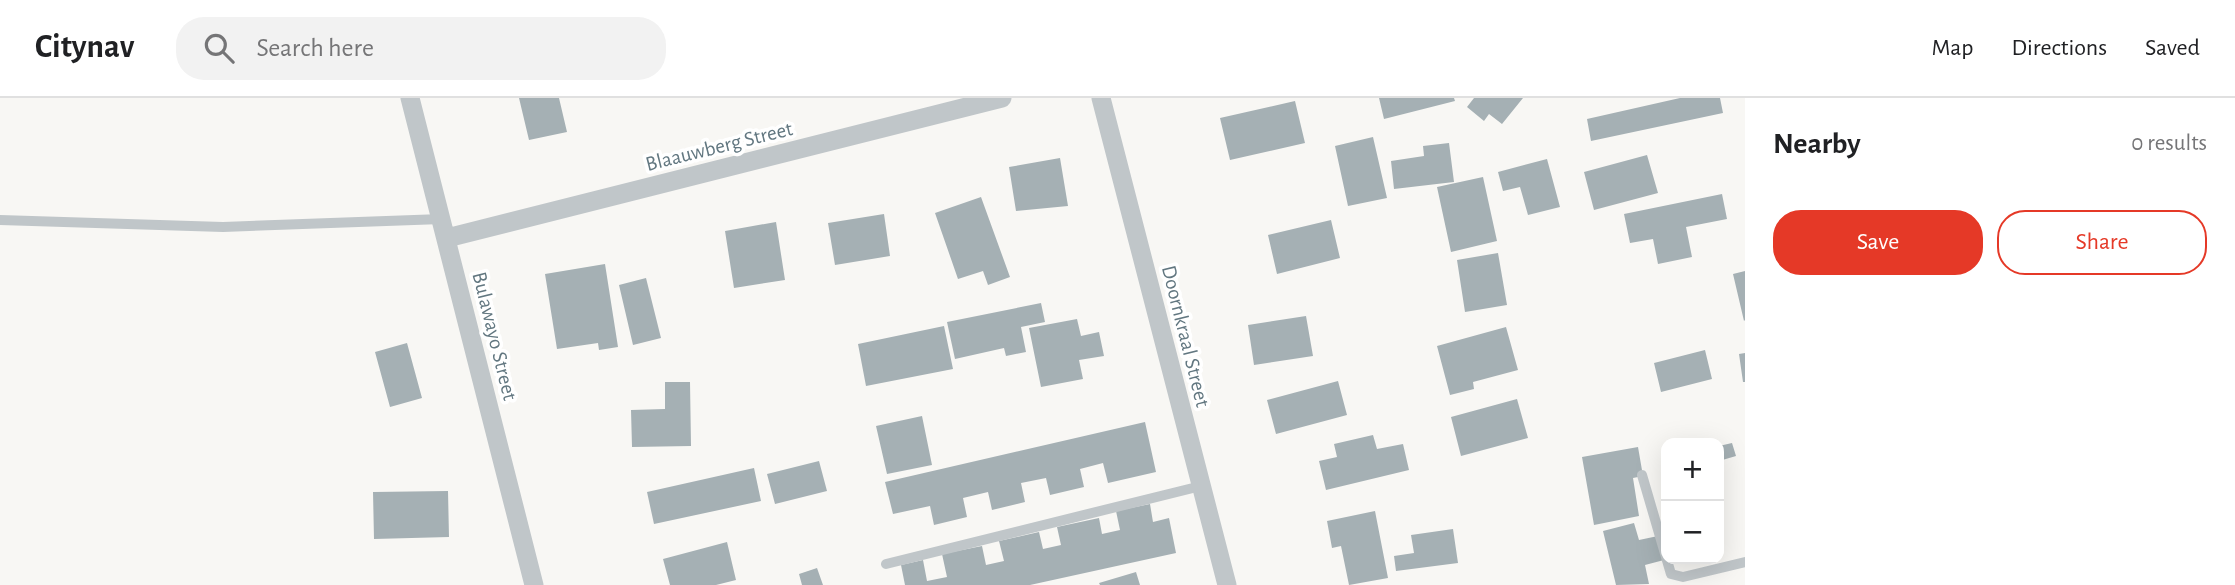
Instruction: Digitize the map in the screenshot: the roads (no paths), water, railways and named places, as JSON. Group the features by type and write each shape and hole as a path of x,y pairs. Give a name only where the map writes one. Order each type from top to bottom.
{"street":[{"name":"Bulawayo Street","path":"410,98 534,585"},
{"name":"Blaauwberg Street","path":"445,229 1002,98"},
{"name":"Doornkraal Street","path":"1101,98 1227,585"}],"lane":[{"path":"0,220 235,227 445,229"},
{"path":"1642,475 1671,574 1683,577 1745,562"},
{"path":"886,564 1201,486"}]}
